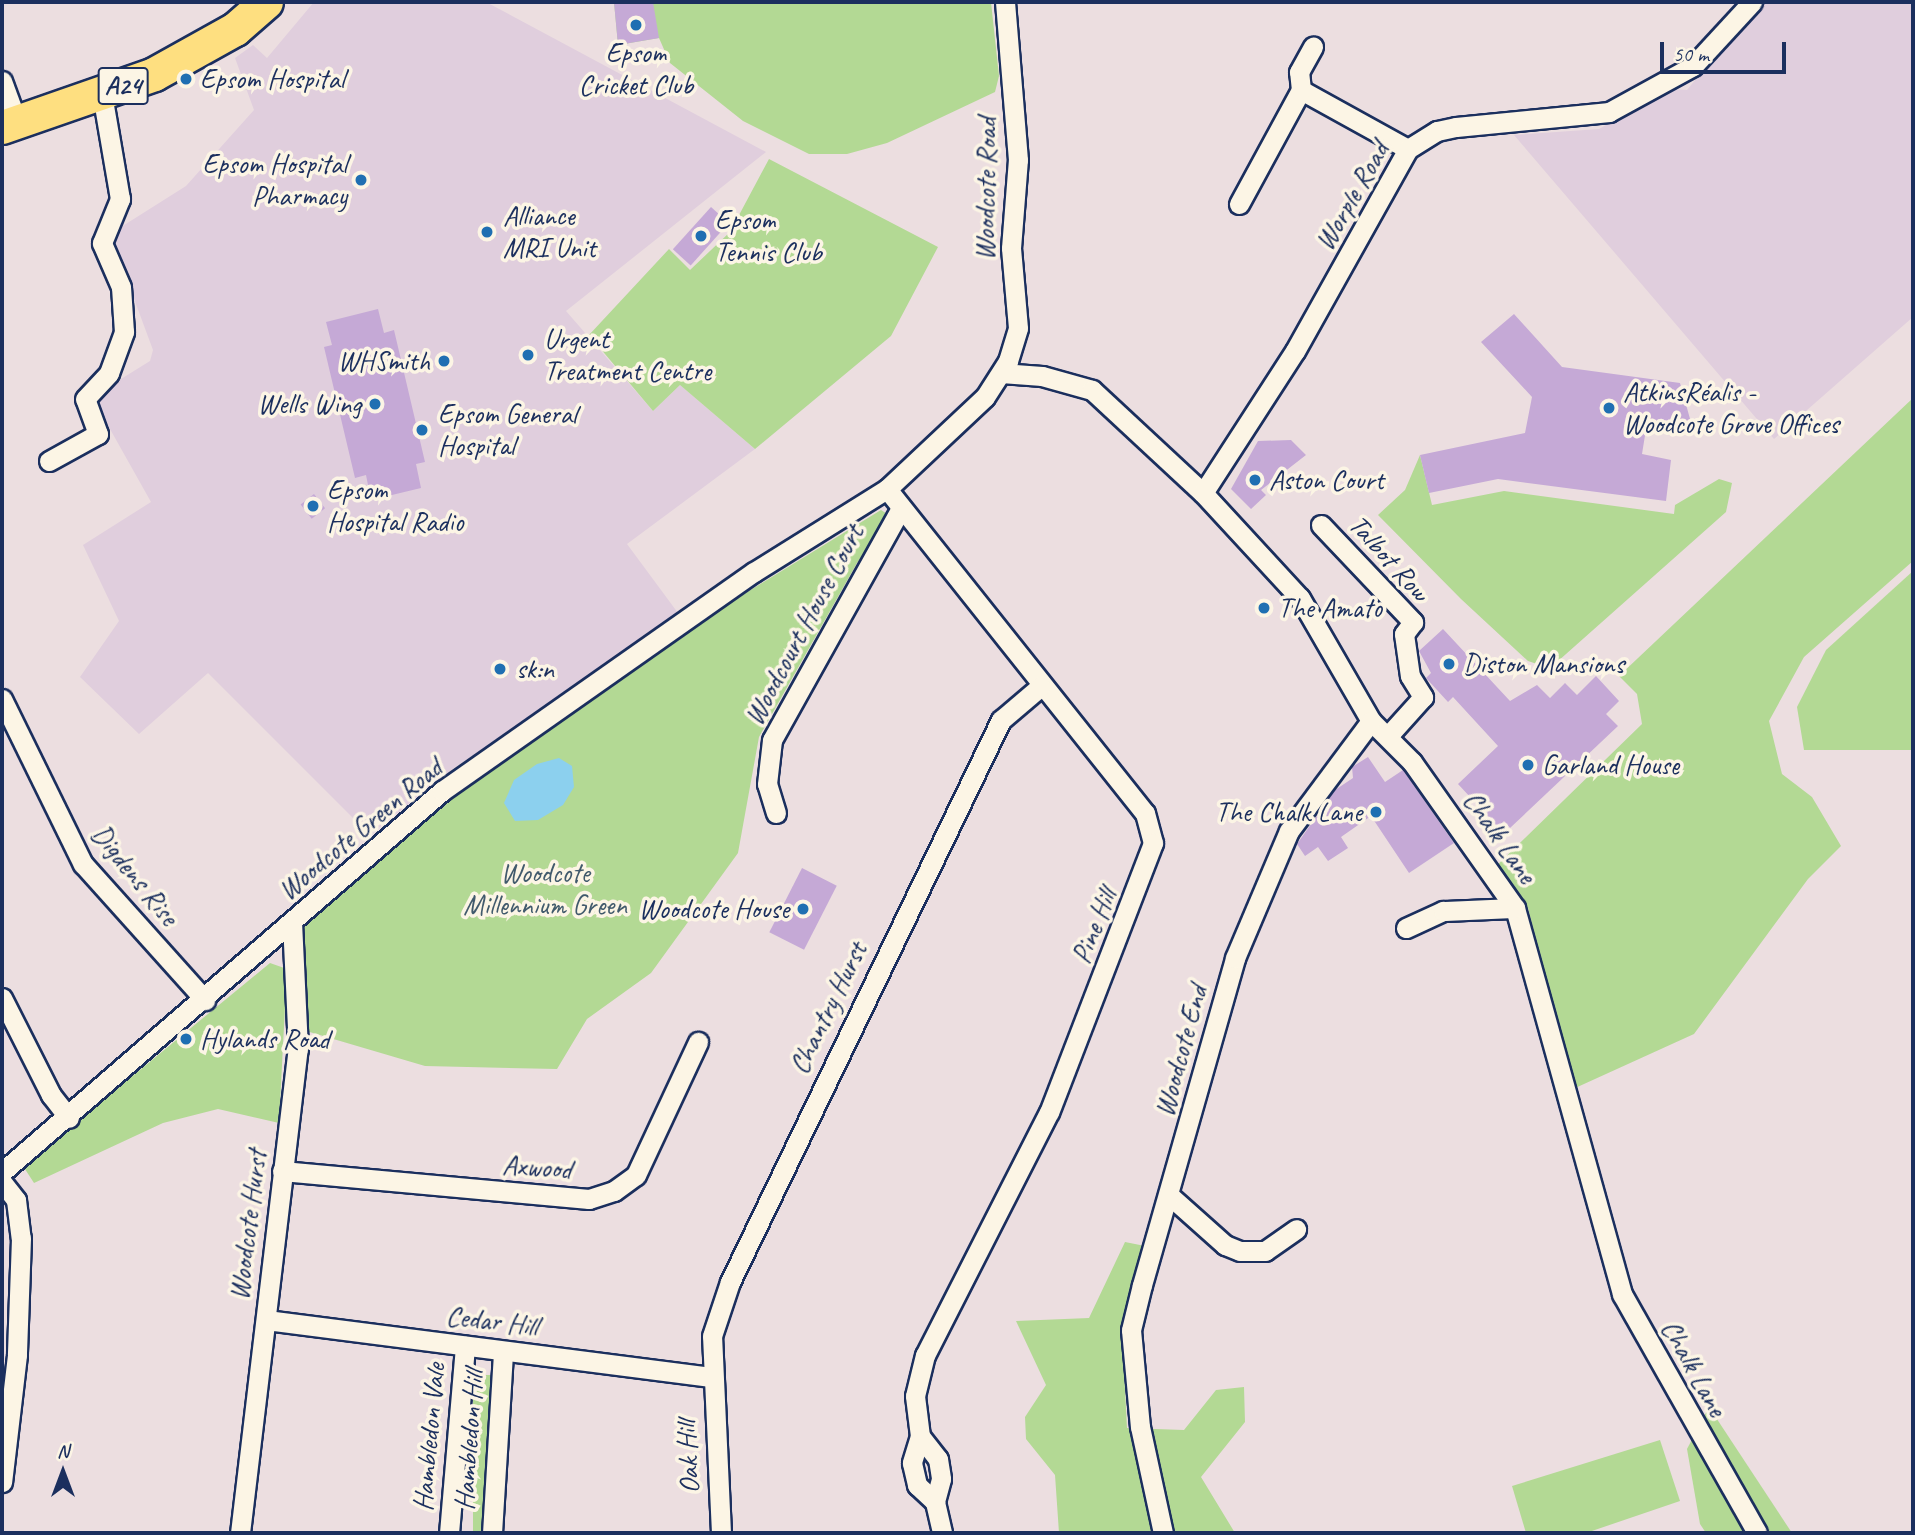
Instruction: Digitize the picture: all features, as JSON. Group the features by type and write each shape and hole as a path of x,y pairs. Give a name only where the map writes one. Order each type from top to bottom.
{"highway":[{"name":"A24","path":"9,124 102,94 211,44 266,2"}],"street":[{"name":"Woodcote Road","path":"1001,373 1018,328 1011,248 1018,160 1005,2"},
{"name":"Worple Road","path":"1203,493 1295,351 1408,149 1437,131 1456,127 1609,112 1693,66 1752,2"},
{"path":"1239,204 1301,90 1299,72 1313,47"},
{"path":"2,81 9,124"},
{"path":"1301,90 1408,149"},
{"path":"49,461 98,434 85,399 108,373 124,332 121,287 102,243 120,199 102,94"},
{"name":"Chalk Lane","path":"1001,373 1049,378 1092,390 1203,493 1300,598 1371,721 1388,736 1515,908 1622,1294 1756,1533"},
{"name":"Woodcote Green Road","path":"2,1172 69,1118 442,791 754,572 887,489 948,434 1001,373"},
{"name":"Pine Hill","path":"887,489 1041,686 1145,813 1153,843 1049,1112 925,1355 915,1396 920,1436 937,1459 941,1479 935,1502 942,1533"},
{"name":"Woodcourt House Court","path":"776,813 767,784 772,740 901,508"},
{"name":"Talbot Row","path":"1321,525 1413,622 1404,634 1410,676 1423,697 1388,736"},
{"name":"Chantry Hurst","path":"711,1377 712,1336 730,1282 868,985 1001,720 1041,686"},
{"name":"Digdens Rise","path":"2,699 83,864 205,1000"},
{"name":"Woodcote End","path":"1163,1533 1140,1427 1131,1330 1235,958 1306,802 1371,721"},
{"path":"1406,928 1443,911 1515,908"},
{"name":"Woodcote Hurst","path":"240,1533 298,1049 292,922"},
{"path":"2,998 51,1095 69,1118"},
{"name":"Axwood","path":"282,1171 589,1199 614,1191 636,1175 698,1042"},
{"path":"2,1182 16,1200 21,1238 17,1355 2,1482"},
{"path":"1170,1196 1225,1245 1240,1251 1265,1251 1296,1229"},
{"name":"Cedar Hill","path":"266,1320 711,1377"},
{"name":"Hambledon Vale","path":"449,1533 465,1346"},
{"name":"Hambledon Hill","path":"492,1533 503,1351"},
{"name":"Oak Hill","path":"711,1377 721,1533"}],"shaded area":[{"name":"Epsom General Hospital","path":"314,2 486,2 766,152 566,311 653,411 680,385 755,449 627,544 678,613 581,685 455,767 370,835 208,673 139,734 80,677 119,621 83,545 151,502 92,397 150,361 153,350 110,234 186,186 254,110 235,58 253,45 267,58"},
{"path":"1759,2 1913,2 1913,317 1774,439 1514,135 1599,129 1670,89 1687,90"}],"green space":[{"path":"614,2 991,2 999,76 995,92 887,143 847,154 809,154 743,121 670,63 659,38 618,45"},
{"path":"769,159 938,247 891,336 755,449 680,385 653,411 589,335 669,249 690,270 730,232"},
{"path":"1913,398 1913,561 1804,657 1769,721 1782,774 1812,797 1841,846 1808,879 1694,1034 1573,1089 1528,908 1488,874 1642,724 1637,694 1619,676"},
{"path":"1420,455 1432,505 1504,491 1674,514 1675,505 1719,479 1732,483 1726,512 1557,662 1540,665 1528,661 1461,599 1378,515 1405,490"},
{"name":"Woodcote Millennium Green","path":"881,510 892,517 857,563 759,737 738,853 651,973 587,1019 557,1069 425,1066 296,1028 302,925 467,785 708,616"},
{"path":"1913,571 1913,750 1804,750 1797,707 1826,650"},
{"path":"270,963 287,969 279,1123 218,1109 163,1123 34,1183 23,1166"},
{"path":"1125,1242 1145,1246 1122,1330 1127,1428 1184,1430 1216,1390 1244,1387 1245,1422 1201,1477 1235,1533 1059,1533 1055,1475 1026,1439 1025,1417 1046,1385 1016,1321 1089,1318"},
{"path":"473,1375 491,1375 491,1533 473,1533"},
{"path":"1709,1407 1792,1533 1706,1533 1700,1524 1687,1449"},
{"path":"1660,1440 1680,1501 1586,1533 1526,1533 1512,1486"}],"water":[{"path":"559,758 572,766 574,787 563,805 538,820 515,821 504,803 514,780 537,764"}],"building":[{"name":"Epsom Cricket Club","path":"614,2 653,2 659,38 618,45"},
{"name":"Epsom Tennis Club","path":"711,207 729,223 691,265 673,249"},
{"name":"Wells Wing","path":"378,309 384,333 394,330 425,462 416,464 421,488 371,500 366,475 355,478 324,347 332,345 326,322"},
{"name":"AtkinsRéalis - Woodcote Grove Offices","path":"1514,314 1562,367 1680,383 1692,426 1647,423 1642,454 1671,460 1666,501 1498,479 1429,493 1420,455 1525,433 1532,397 1481,342"},
{"name":"Aston Court","path":"1291,440 1306,455 1261,490 1266,495 1251,509 1231,489 1258,441"},
{"name":"Epsom Hospital Radio","path":"314,494 325,508 312,519 301,504"},
{"name":"Garland House","path":"1443,629 1510,701 1537,685 1550,698 1565,683 1577,695 1596,676 1619,701 1606,714 1618,726 1510,828 1504,821 1498,827 1458,784 1498,746 1453,697 1448,702 1426,678 1431,673 1419,651"},
{"name":"The Chalk Lane","path":"1368,757 1385,782 1403,770 1454,843 1409,873 1371,816 1341,837 1348,848 1328,861 1318,847 1305,856 1297,844 1335,790 1353,778 1352,767"},
{"name":"Woodcote House","path":"802,868 837,886 804,950 769,932"}],"place":[{"name":"Epsom Cricket Club","path":"636,25"},
{"name":"Epsom Hospital","path":"186,79"},
{"name":"Epsom Hospital Pharmacy","path":"361,180"},
{"name":"Alliance MRI Unit","path":"487,232"},
{"name":"Epsom Tennis Club","path":"701,236"},
{"name":"Urgent Treatment Centre","path":"528,355"},
{"name":"WHSmith","path":"444,361"},
{"name":"Wells Wing","path":"375,404"},
{"name":"AtkinsRéalis - Woodcote Grove Offices","path":"1609,408"},
{"name":"Epsom General Hospital","path":"422,430"},
{"name":"Aston Court","path":"1255,480"},
{"name":"Epsom Hospital Radio","path":"313,506"},
{"name":"The Amato","path":"1264,608"},
{"name":"Diston Mansions","path":"1449,664"},
{"name":"sk:n","path":"500,669"},
{"name":"Garland House","path":"1528,765"},
{"name":"The Chalk Lane","path":"1376,812"},
{"name":"Woodcote House","path":"803,909"},
{"name":"Hylands Road","path":"186,1039"}]}
